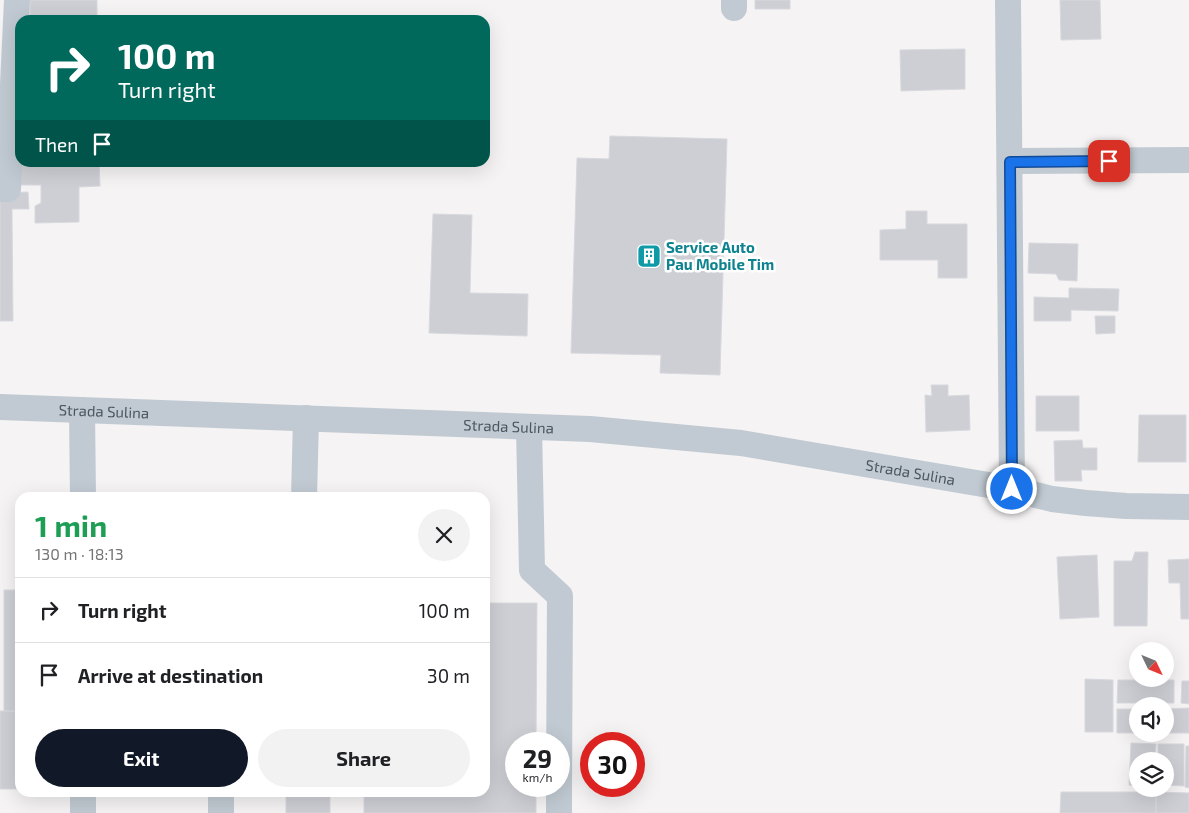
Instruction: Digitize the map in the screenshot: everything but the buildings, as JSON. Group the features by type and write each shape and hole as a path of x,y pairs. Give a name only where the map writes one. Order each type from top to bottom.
{"street":[{"path":"17,15 18,0"},
{"path":"1008,0 1012,489"},
{"path":"0,189 8,189 15,57"},
{"path":"1010,162 1189,160"},
{"name":"Strada Sulina","path":"0,407 590,429 741,443 1086,503 1189,507"},
{"path":"82,410 82,492"},
{"path":"304,492 306,418"},
{"path":"529,427 532,570 560,596 559,732"},
{"path":"83,797 83,813"},
{"path":"220,813 221,797"},
{"path":"558,813 559,797"}],"place":[{"name":"Service Auto Pau Mobile Tim","path":"649,256"}],"route":[{"path":"1012,489 1010,162 1109,161"}]}
